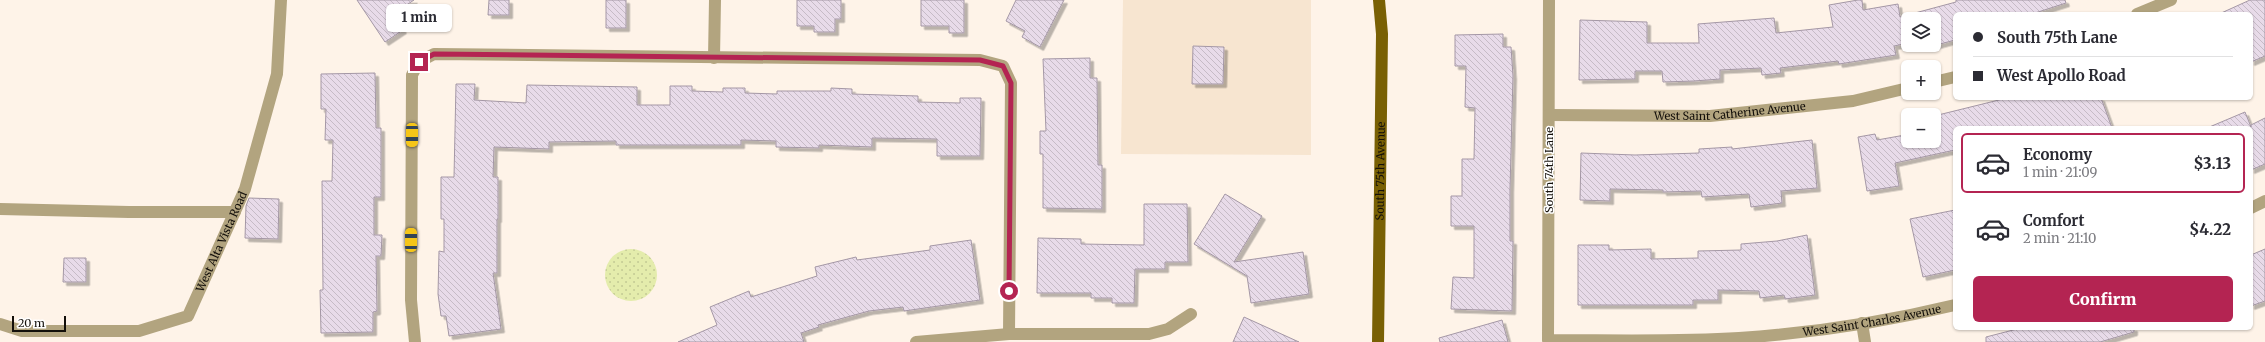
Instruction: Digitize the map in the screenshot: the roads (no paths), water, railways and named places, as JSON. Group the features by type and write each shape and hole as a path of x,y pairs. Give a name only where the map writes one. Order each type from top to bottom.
{"main road":[{"name":"South 75th Avenue","path":"1378,342 1382,34 1379,0"}],"street":[{"name":"West Alta Vista Road","path":"0,324 22,331 139,331 188,316 245,190 277,74 281,0"},
{"path":"714,58 715,0"},
{"name":"South 74th Lane","path":"1548,340 1549,0"},
{"path":"2142,12 2171,0"},
{"path":"415,342 411,300 412,75 419,62 434,54 980,60 1003,66 1011,83 1009,334"},
{"path":"1941,80 1953,77"},
{"name":"West Saint Catherine Avenue","path":"1549,115 1710,116 1853,101 1901,90"},
{"path":"2253,207 2265,201"},
{"path":"0,210 235,212"},
{"name":"West Saint Charles Avenue","path":"1548,340 1689,340 1733,338 1862,323 1953,305"},
{"path":"916,342 1009,334 1149,334 1168,329 1191,314"},
{"path":"1862,323 1865,342"}]}
